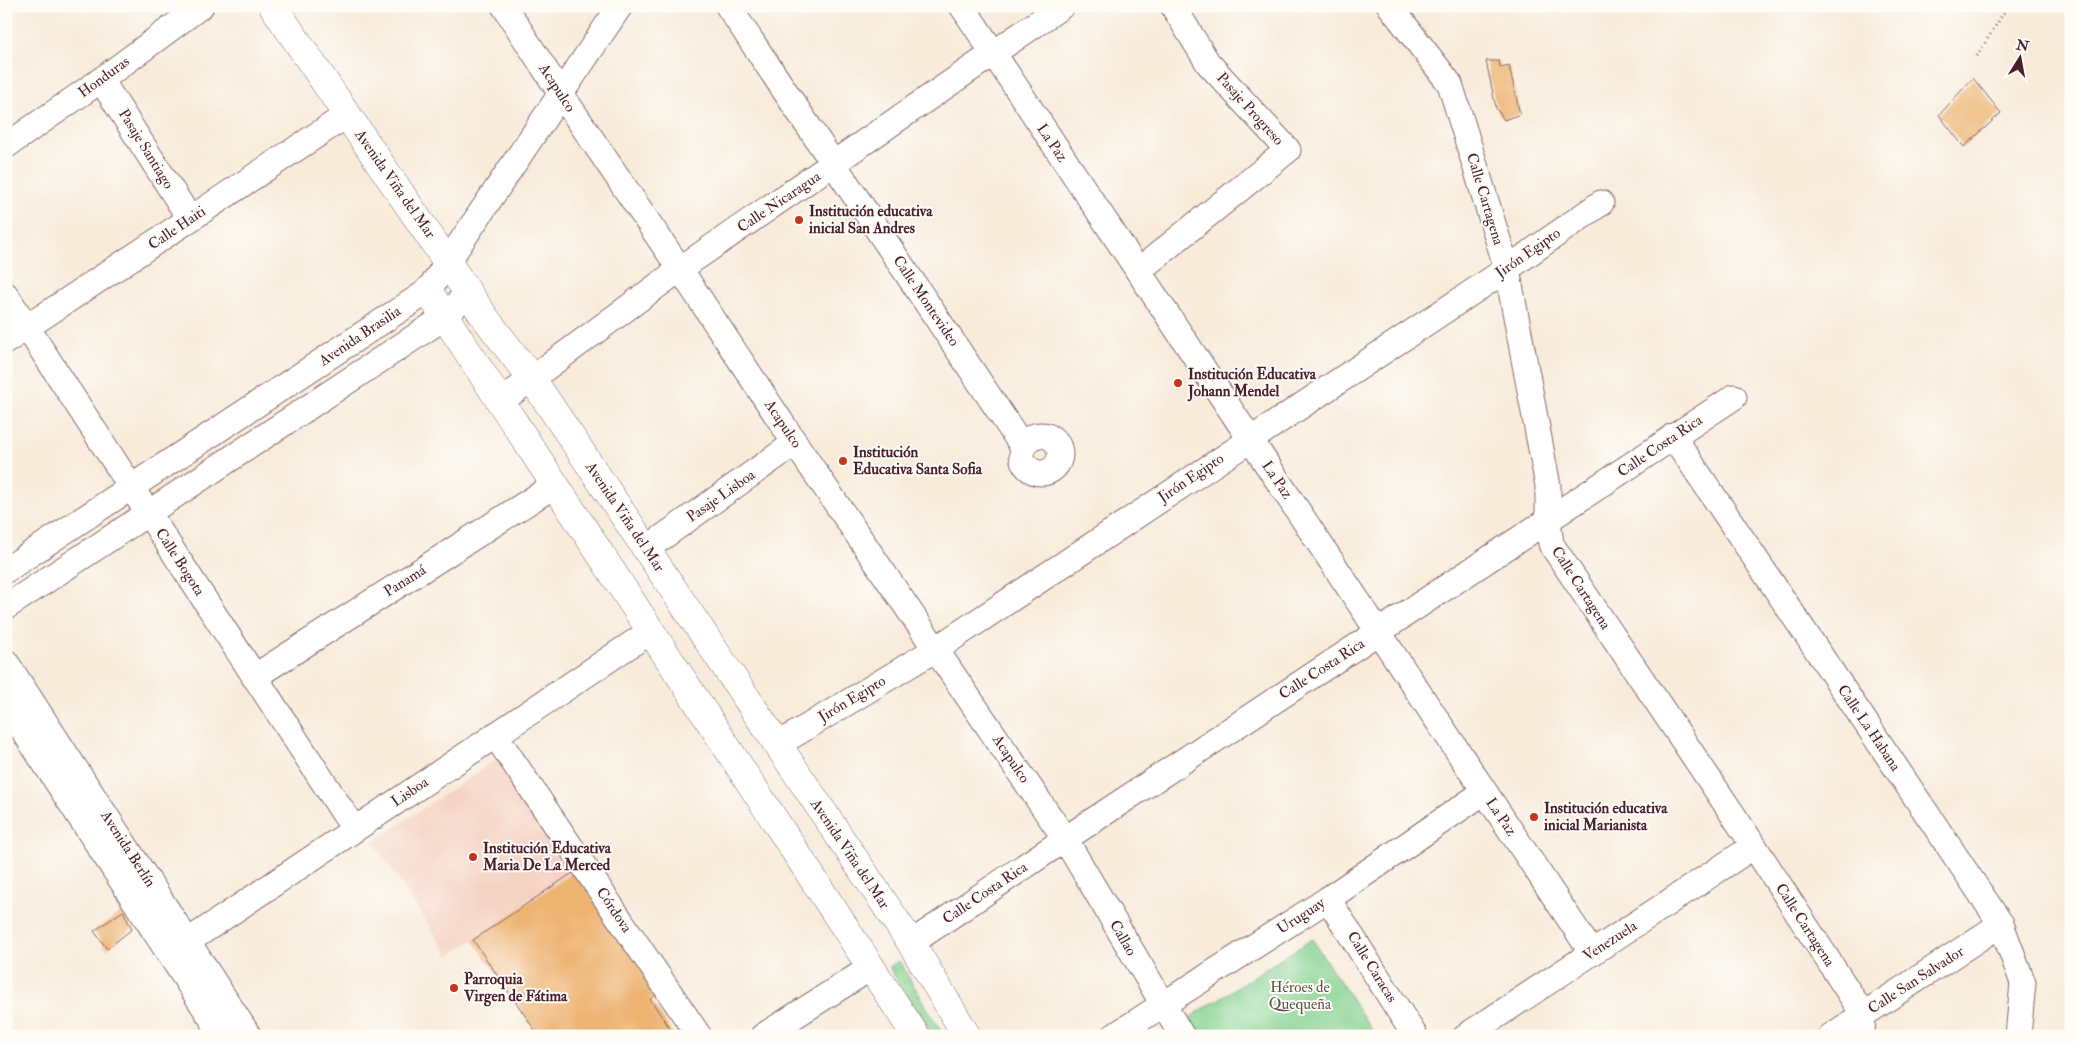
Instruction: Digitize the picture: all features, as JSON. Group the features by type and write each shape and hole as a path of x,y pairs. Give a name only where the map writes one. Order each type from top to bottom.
{"main road":[{"name":"Avenida Viña del Mar","path":"273,6 486,319 532,379 910,944 967,1036"},
{"path":"428,291 916,1036"}],"street":[{"name":"Honduras","path":"6,146 101,80 200,6"},
{"name":"Acapulco","path":"504,6 795,443 1065,839"},
{"name":"Avenida Brasilia","path":"6,570 428,291 620,6"},
{"name":"Calle Montevideo","path":"728,6 1023,447"},
{"name":"La Paz","path":"962,6 1592,953"},
{"name":"Calle Nicaragua","path":"500,402 680,268 835,164 1062,6"},
{"name":"Pasaje Progreso","path":"1138,271 1288,150 1208,62 1173,6"},
{"name":"Calle Cartagena","path":"1390,6 1450,84 1507,269 1548,486 1548,521 1551,544 1754,846 1862,1025"},
{"name":"Pasaje Santiago","path":"101,80 190,219"},
{"name":"Calle Haiti","path":"6,340 347,115"},
{"name":"Jirón Egipto","path":"777,745 936,648 1507,269 1601,203"},
{"name":"Avenida Brasilia","path":"6,607 445,317 468,292"},
{"name":"Calle Bogota","path":"6,295 354,829"},
{"name":"Calle Costa Rica","path":"910,944 1065,839 1548,521 1734,396"},
{"name":"Calle La Habana","path":"1673,436 2001,924 2023,983 2018,1036"},
{"name":"Pasaje Lisboa","path":"646,549 795,443"},
{"name":"Panamá","path":"254,676 555,485"},
{"name":"Lisboa","path":"178,947 651,632"},
{"name":"Avenida Berlín","path":"6,662 178,947 223,1036"},
{"name":"Avenida Berlín","path":"6,704 178,947 249,1036"},
{"name":"Córdova","path":"495,735 699,1036"},
{"name":"Uruguay","path":"1114,1036 1328,899 1484,792"},
{"name":"Callao","path":"1065,839 1182,1036"},
{"name":"Venezuela","path":"1466,1036 1754,846"},
{"name":"Calle Caracas","path":"1328,899 1415,1036"},
{"name":"Calle San Salvador","path":"1831,1036 1862,1025 2001,924"},
{"path":"764,1036 872,967"}],"path":[{"path":"1977,56 2008,6"}],"shaded area":[{"name":"Institución Educativa Maria De La Merced","path":"497,759 574,872 449,956 373,842"}],"green space":[{"name":"Héroes de Quequeña","path":"1312,939 1376,1036 1192,1036 1183,1022"},
{"path":"899,961 944,1036 931,1036 889,967"}],"building":[{"path":"1486,61 1499,61 1500,68 1509,66 1520,114 1504,120 1496,108"},
{"path":"1973,78 2001,113 1964,147 1939,115"},
{"path":"574,872 658,994 650,999 675,1036 539,1036 473,940"},
{"path":"123,911 132,929 107,949 94,931"}],"place":[{"name":"Institución educativa inicial San Andres","path":"799,220"},
{"name":"Institución Educativa Johann Mendel","path":"1178,383"},
{"name":"Institución Educativa Santa Sofia","path":"843,461"},
{"name":"Institución educativa inicial Marianista","path":"1534,817"},
{"name":"Institución Educativa Maria De La Merced","path":"473,857"},
{"name":"Parroquia Virgen de Fátima","path":"454,988"}]}
